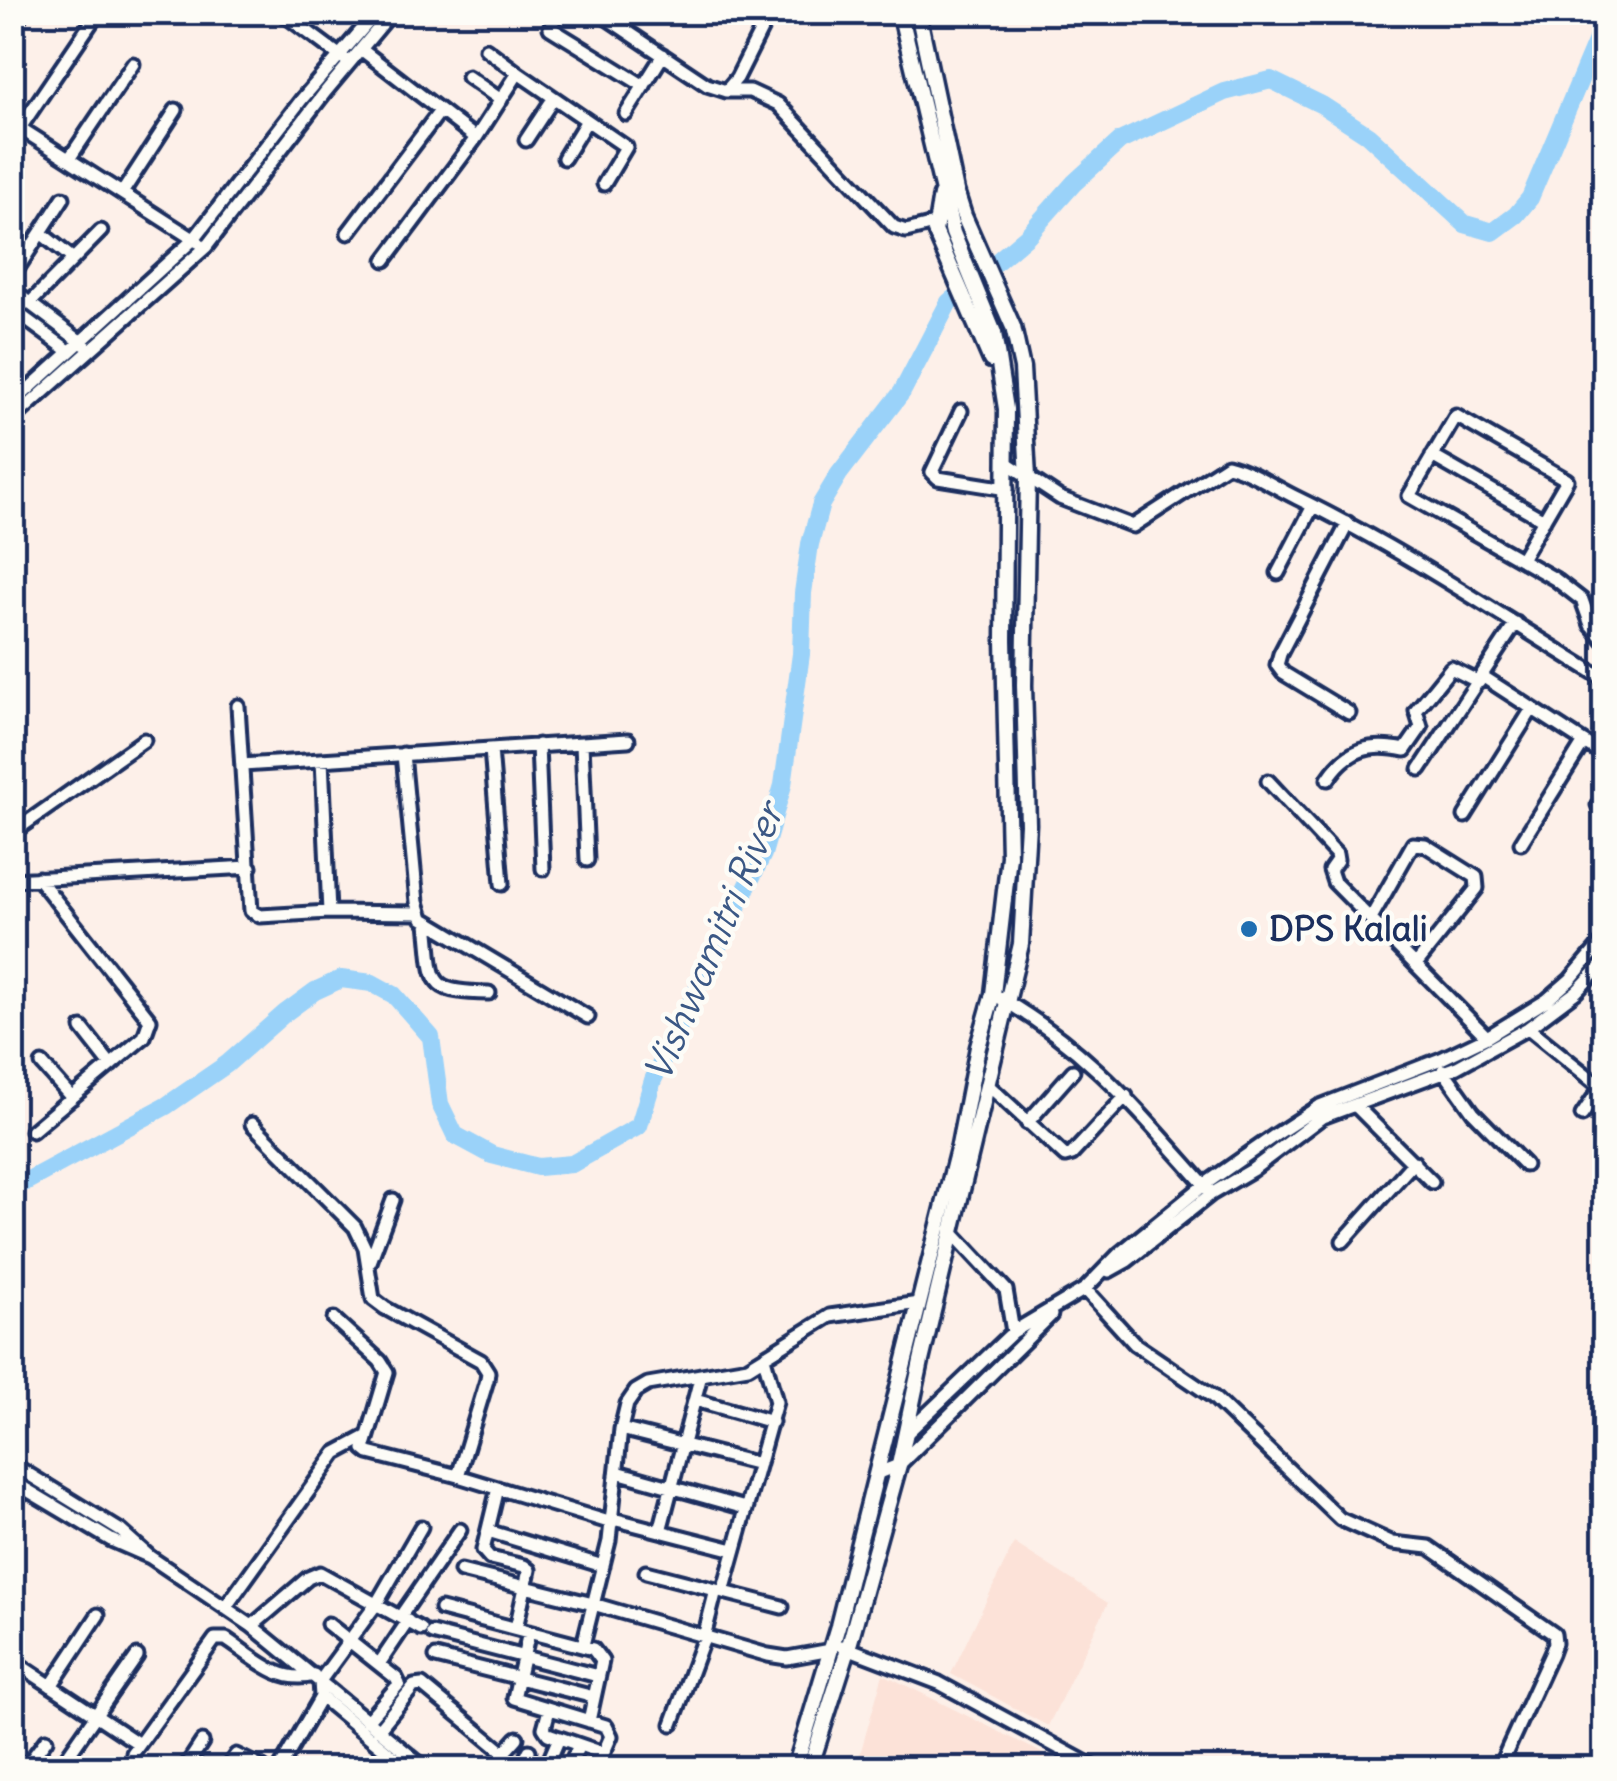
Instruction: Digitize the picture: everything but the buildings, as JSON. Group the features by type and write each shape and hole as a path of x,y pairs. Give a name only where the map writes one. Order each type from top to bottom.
{"main road":[{"path":"795,1768 832,1647 940,1221 993,994 1009,856 1004,640 1006,409 988,333 953,233 900,12"},
{"path":"810,1768 900,1465 1021,944 1028,824 1024,685 1028,477 1022,368 1014,327 964,216 918,12"},
{"path":"942,190 935,230 988,333"}],"street":[{"path":"12,28 23,12"},
{"path":"281,12 345,60"},
{"path":"12,404 69,351 86,346 206,247 377,12"},
{"path":"12,420 194,239 302,99 345,60 362,50 392,12"},
{"path":"558,12 550,28 644,86"},
{"path":"726,91 770,12"},
{"path":"601,13 707,85 726,91 750,90 778,104 894,226 906,232 935,230"},
{"path":"93,20 16,125 206,247"},
{"path":"486,48 626,147 604,184"},
{"path":"362,50 476,138"},
{"path":"626,114 663,56"},
{"path":"69,160 132,64"},
{"path":"386,260 518,74"},
{"path":"468,77 501,100"},
{"path":"526,140 553,99"},
{"path":"122,193 176,110"},
{"path":"348,233 440,111"},
{"path":"564,158 586,122"},
{"path":"12,278 64,198"},
{"path":"30,302 101,231"},
{"path":"42,234 72,258"},
{"path":"12,290 86,346"},
{"path":"12,309 69,351"},
{"path":"961,411 932,472 943,479 1007,489"},
{"path":"1521,559 1568,480 1456,416 1409,496 1521,559 1582,600 1591,625 1604,640"},
{"path":"1432,456 1544,520"},
{"path":"1007,463 1060,498 1133,526 1228,465 1243,469 1348,523 1604,679"},
{"path":"1278,572 1313,506"},
{"path":"1348,523 1280,654 1278,665 1283,673 1349,713"},
{"path":"1591,625 1604,600"},
{"path":"1420,769 1516,623"},
{"path":"1328,780 1336,766 1377,744 1405,750 1421,727 1416,712 1451,668 1532,708 1604,755"},
{"path":"238,706 252,911 260,916 329,912 423,918 588,1017"},
{"path":"1465,816 1532,708"},
{"path":"12,833 144,740"},
{"path":"242,765 628,740"},
{"path":"1520,843 1584,742"},
{"path":"582,743 587,860"},
{"path":"538,746 543,869"},
{"path":"491,748 502,884"},
{"path":"403,754 433,975 450,992 489,993"},
{"path":"322,760 329,912"},
{"path":"1268,781 1336,854 1330,874 1487,1036"},
{"path":"1604,796 1598,805 1604,809"},
{"path":"1371,918 1413,844 1425,845 1476,876 1477,888 1416,963"},
{"path":"12,880 250,866"},
{"path":"32,1132 144,1037 150,1020 38,878"},
{"path":"905,1435 1013,1332 1127,1262 1208,1190 1320,1106 1441,1059 1487,1036 1547,1000 1604,940"},
{"path":"1208,1190 1252,1170 1322,1117 1444,1073 1528,1028 1576,992 1604,962"},
{"path":"993,994 1032,1016 1072,1046 1126,1096 1208,1190"},
{"path":"82,1028 111,1065"},
{"path":"1528,1028 1601,1086 1582,1115"},
{"path":"1441,1059 1444,1073 1473,1112 1525,1165"},
{"path":"42,1064 72,1098"},
{"path":"1027,1122 1073,1071"},
{"path":"989,1086 1060,1154 1068,1156 1126,1096"},
{"path":"1357,1107 1432,1182"},
{"path":"252,1124 355,1226 362,1238 371,1292 378,1304 481,1361 488,1372 458,1476"},
{"path":"1344,1241 1414,1162"},
{"path":"368,1266 394,1200"},
{"path":"940,1221 1006,1290 1013,1332"},
{"path":"1085,1289 1134,1344 1213,1397 1340,1518 1392,1543 1428,1548 1554,1634 1551,1654 1498,1768"},
{"path":"878,1473 900,1465 1065,1301"},
{"path":"583,1645 612,1521 621,1429 627,1404 636,1391 648,1384 748,1367 830,1316 919,1303"},
{"path":"334,1319 387,1372 366,1437 364,1449 368,1452 612,1521 734,1550"},
{"path":"672,1724 734,1550 772,1422 776,1402 764,1358"},
{"path":"660,1531 702,1375"},
{"path":"695,1400 772,1422"},
{"path":"621,1429 759,1464"},
{"path":"224,1608 336,1454 366,1437"},
{"path":"12,1464 121,1531 150,1558 252,1626 425,1768"},
{"path":"617,1472 744,1508"},
{"path":"12,1481 111,1540 150,1558"},
{"path":"498,1488 483,1550 485,1555 528,1568 522,1656 514,1698 609,1729 610,1736 597,1768"},
{"path":"144,1768 132,1756 215,1639 226,1639 281,1675 317,1678 377,1603 421,1526"},
{"path":"378,1664 460,1530"},
{"path":"488,1531 602,1566"},
{"path":"461,1571 787,1658 832,1647 848,1649 938,1684 1096,1768"},
{"path":"646,1572 782,1608"},
{"path":"252,1626 308,1578 320,1573 427,1631 598,1676"},
{"path":"441,1609 583,1645 599,1655 602,1662 588,1720"},
{"path":"51,1686 98,1615"},
{"path":"328,1624 399,1684 367,1721"},
{"path":"59,1768 138,1656"},
{"path":"436,1657 594,1697"},
{"path":"12,1660 139,1744"},
{"path":"317,1678 321,1697 406,1768"},
{"path":"378,1730 414,1686 422,1684 504,1753"},
{"path":"280,1768 321,1697"},
{"path":"550,1710 544,1731 603,1754"},
{"path":"490,1768 517,1738"},
{"path":"546,1768 560,1738"},
{"path":"25,1768 46,1740"},
{"path":"185,1768 202,1742"},
{"path":"569,1768 578,1745"},
{"path":"521,1768 530,1751"},
{"path":"227,1768 236,1755 255,1767"}],"shaded area":[{"path":"1014,1543 1108,1603 1048,1726 951,1674"},
{"path":"883,1674 1072,1768 856,1768"}],"waterway":[{"name":"Vishwamitri River","path":"12,1189 166,1106 227,1064 315,991 341,979 372,983 394,995 431,1037 440,1104 455,1135 492,1155 538,1167 572,1164 639,1126 653,1080 763,854 783,785 801,654 803,593 821,504 902,392 949,302 1027,236 1074,183 1120,141 1224,92 1271,80 1322,105 1368,135 1465,224 1493,232 1516,215 1530,198 1604,23"}],"place":[{"name":"DPS Kalali","path":"1249,929"}]}
